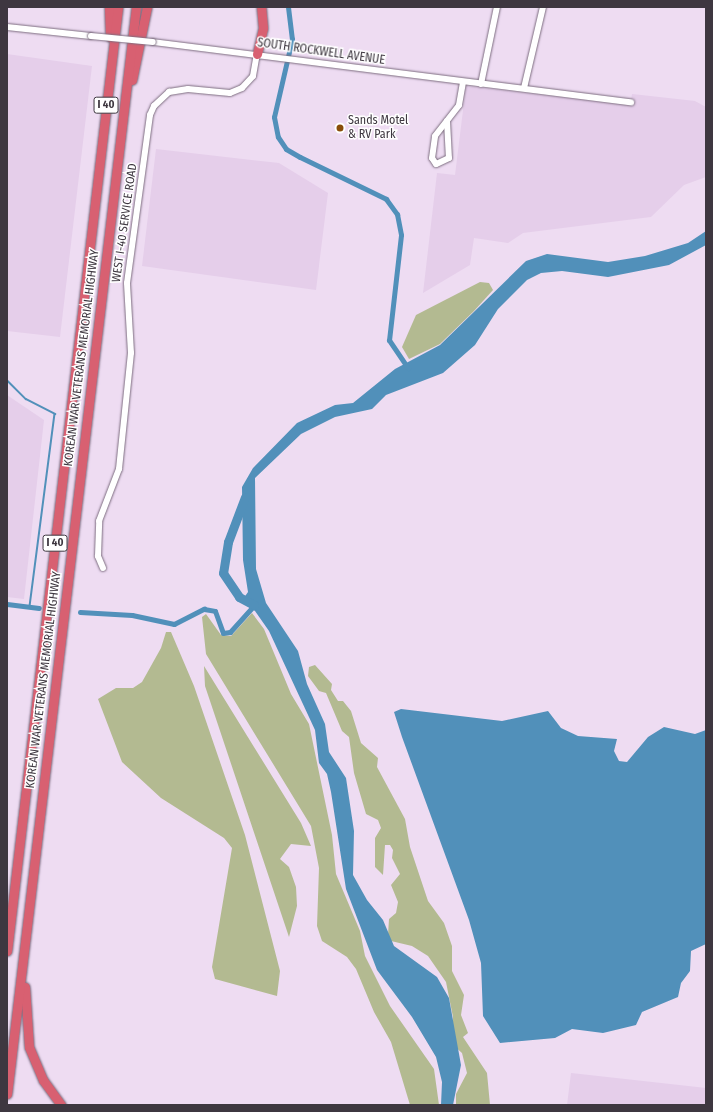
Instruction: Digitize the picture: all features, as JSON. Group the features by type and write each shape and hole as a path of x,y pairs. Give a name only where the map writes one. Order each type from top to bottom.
{"highway":[{"path":"109,7 111,65"},
{"name":"KOREAN WAR VETERANS MEMORIAL HIGHWAY","path":"7,951 118,7"},
{"name":"KOREAN WAR VETERANS MEMORIAL HIGHWAY","path":"7,1094 121,122 136,7"},
{"path":"121,122 147,7"},
{"path":"255,7 257,54"},
{"path":"257,54 263,28 261,7"},
{"path":"24,947 25,1022 29,1047 43,1080 61,1105"}],"street":[{"path":"481,84 497,7"},
{"path":"524,88 542,7"},
{"name":"SOUTH ROCKWELL AVENUE","path":"7,27 257,54 463,83 524,88 632,102"},
{"name":"WEST I-40 SERVICE ROAD","path":"103,568 97,545 99,521 119,469 131,352 127,282 150,115 154,106 169,92 188,89 230,92 242,88 253,76 257,54"},
{"path":"447,121 448,158 436,164 432,158 435,136 459,105 463,83"}],"shaded area":[{"path":"7,54 92,66 60,337 7,331"},
{"path":"466,86 630,105 632,94 695,101 706,107 706,177 684,185 651,217 523,233 508,243 474,238 470,265 423,293 437,173 455,175"},
{"path":"156,149 279,163 328,193 316,290 142,266"},
{"path":"7,395 44,420 24,599 7,597"},
{"path":"571,1073 706,1088 706,1105 567,1105"}],"green space":[{"path":"480,282 489,283 493,290 440,344 409,359 402,347 416,315"},
{"path":"252,613 264,629 291,694 309,724 332,835 336,874 360,931 365,956 390,1006 434,1069 439,1105 410,1105 391,1042 374,1012 356,969 347,957 322,941 317,926 319,868 311,826 206,654 202,617 206,614 221,635 231,636"},
{"path":"166,632 171,632 194,686 245,835 280,971 277,996 215,979 212,967 232,848 224,838 161,798 122,762 98,699 116,688 133,688 142,682 161,648"},
{"path":"315,665 332,684 331,690 338,701 343,701 351,711 361,743 378,758 377,767 405,819 410,847 428,901 444,923 452,946 452,971 464,995 461,1015 468,1033 463,1037 487,1073 490,1105 456,1105 456,1094 467,1073 462,1053 452,1044 453,1017 446,982 428,956 412,946 391,941 388,935 389,919 396,913 398,902 391,885 400,874 392,858 393,850 390,845 385,845 383,875 375,867 375,838 381,828 378,820 366,814 354,773 349,737 342,731 326,693 319,691 308,676 309,667"},
{"path":"204,666 301,823 311,846 291,844 280,859 289,867 296,887 297,906 289,937 205,686"}],"water":[{"path":"706,231 706,245 669,265 608,277 562,271 541,273 527,280 498,309 475,345 443,373 386,395 372,409 335,417 301,434 255,478 256,569 266,603 298,651 307,684 325,724 329,752 346,778 354,831 353,875 367,900 383,920 394,946 437,977 449,998 461,1065 453,1105 441,1105 442,1082 436,1057 412,1017 377,970 346,889 331,792 327,774 319,763 315,730 269,631 255,611 241,602 248,592 243,560 242,487 253,468 297,423 335,405 353,403 395,369 440,345 526,261 547,254 608,262 645,256 688,243"},
{"path":"401,709 502,721 548,711 561,728 578,736 617,739 614,751 619,761 627,762 648,737 664,727 695,734 706,730 706,944 691,951 690,971 681,983 678,997 642,1012 636,1025 603,1033 572,1029 555,1038 500,1043 483,1016 481,963 469,920 394,712"}],"waterway":[{"path":"288,7 292,39 274,117 278,137 286,149 386,199 397,214 401,235 389,340 408,368"},
{"path":"7,380 26,399 55,414 30,607"},
{"path":"245,497 228,542 223,573 239,597 254,605"},
{"path":"7,604 39,608"},
{"path":"80,612 132,615 174,624 204,609 215,611 223,633 230,632 254,605"}],"place":[{"name":"Sands Motel & RV Park","path":"340,128"}]}
